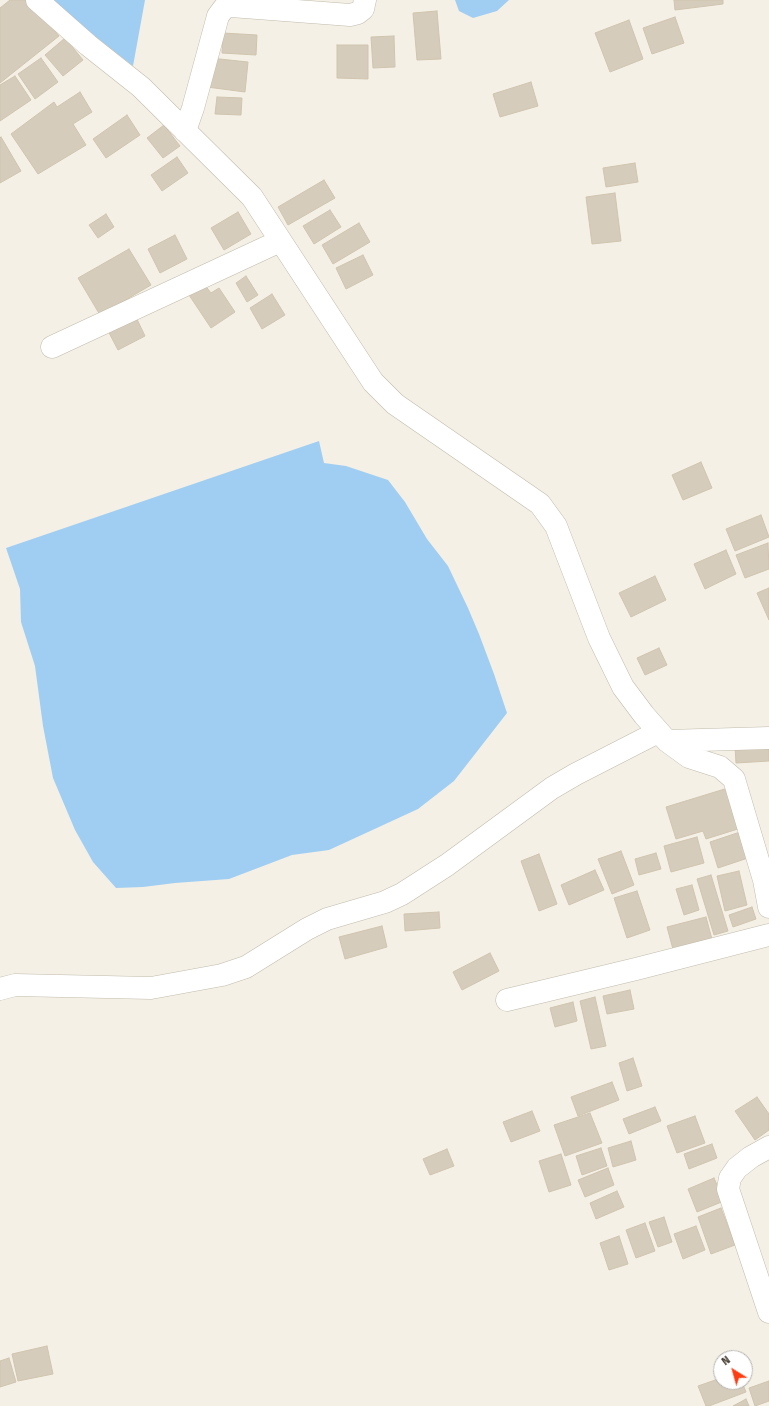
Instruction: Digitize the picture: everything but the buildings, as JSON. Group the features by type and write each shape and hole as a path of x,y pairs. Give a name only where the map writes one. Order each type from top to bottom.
{"street":[{"path":"37,0 88,45 141,87 252,196 373,382 395,404 540,504 556,526 599,638 618,679 640,709 663,736 689,757 720,767 734,779 767,879 769,907"},
{"path":"186,131 218,16 224,8 231,6 350,15 358,13 363,9 365,0"},
{"path":"52,347 280,241"},
{"path":"0,989 15,985 151,988 222,975 246,967 307,929 327,919 385,902 402,894 447,865 552,788 576,774 663,736 769,738"},
{"path":"507,1000 769,935"},
{"path":"769,1147 737,1168 730,1178 728,1189 769,1312"}],"water":[{"path":"50,0 145,0 133,66 111,49"},
{"path":"455,0 509,0 497,11 473,18 459,11"},
{"path":"319,441 324,463 346,466 388,480 405,502 427,539 448,566 479,634 507,713 454,781 418,809 329,850 292,855 229,879 116,888 93,862 75,830 53,778 43,726 35,666 21,622 20,589 6,548"}]}
